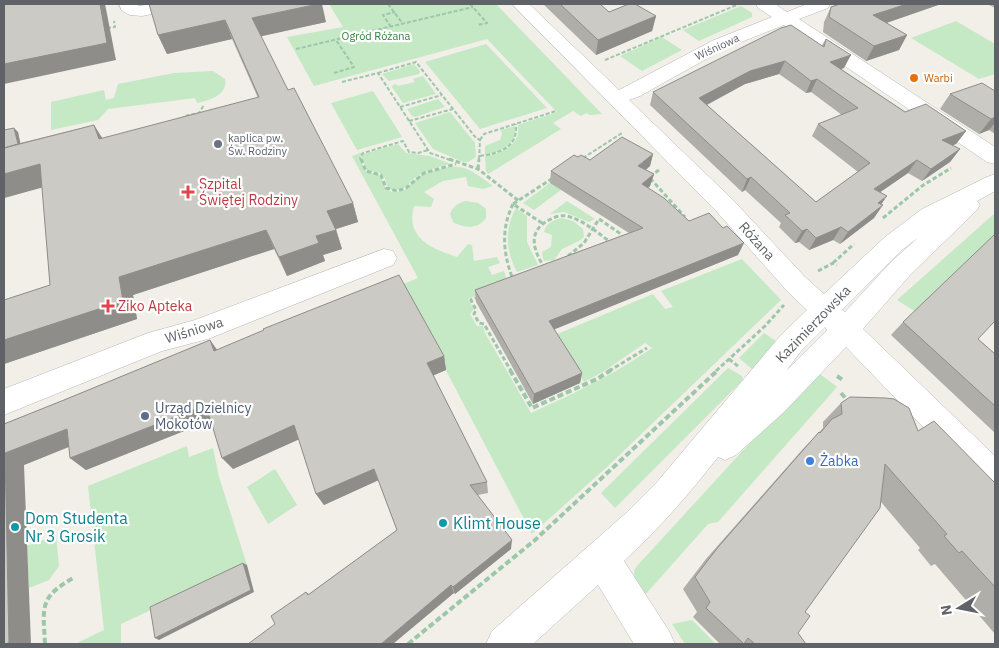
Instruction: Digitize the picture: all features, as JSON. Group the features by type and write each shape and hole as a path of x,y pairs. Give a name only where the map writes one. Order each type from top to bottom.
{"street":[{"path":"127,4 128,7 136,11 176,4"},
{"name":"Różana","path":"520,4 725,206 796,284 836,320 995,478"},
{"path":"764,4 995,157"},
{"name":"Wiśniowa","path":"615,98 633,92 720,44 822,4"},
{"name":"Kazimierzowska","path":"505,644 602,559 669,493 773,403 836,320 901,268 990,185"},
{"name":"Wiśniowa","path":"4,402 158,341 198,331 384,258"},
{"path":"602,559 656,644"}],"path":[{"path":"388,4 403,24"},
{"path":"470,4 488,23 478,26"},
{"path":"598,63 739,4"},
{"path":"296,49 473,7"},
{"path":"391,27 383,15 395,12"},
{"path":"106,28 115,27 114,21"},
{"path":"334,73 354,67 336,40"},
{"path":"342,82 416,62 476,138 480,140"},
{"path":"378,73 428,150 478,169 519,200"},
{"path":"400,107 442,95"},
{"path":"181,122 184,116 199,113 204,105"},
{"path":"409,121 452,108"},
{"path":"478,169 480,140 484,134 556,111"},
{"path":"480,156 495,153 509,146 517,135 516,124"},
{"path":"582,159 622,133"},
{"path":"428,150 409,152 403,142 363,153 360,158 366,171 381,175 386,188 393,191 406,189 417,177 427,172 458,163"},
{"path":"660,169 649,178 686,218"},
{"path":"510,285 512,277 505,259 504,248 505,229 513,204 558,175"},
{"path":"513,204 542,223"},
{"path":"548,274 536,254 533,237 536,228 542,223 559,215 568,216 592,230 616,244 622,242 624,238 599,219 592,230 584,243 563,259"},
{"path":"535,269 550,264"},
{"path":"512,277 518,275"},
{"path":"487,294 471,300 476,310 474,314 479,323 484,324 532,408 597,379 647,348"},
{"path":"408,644 535,540 737,353 787,301"},
{"path":"841,393 851,404"},
{"path":"45,644 43,609 55,588 75,577"}],"green space":[{"name":"Ogród Różana","path":"329,4 496,4 602,114 590,115 586,113 581,116 573,111 553,123 561,129 488,174 485,156 498,153 509,147 516,138 518,125 557,112 487,39 314,86 287,37 343,27"},
{"path":"741,6 752,13 752,17 699,41 683,30"},
{"path":"956,21 995,44 995,74 979,79 911,38"},
{"path":"662,37 682,50 642,71 620,56"},
{"path":"486,44 547,108 480,129 425,62"},
{"path":"414,64 420,71 419,74 389,81 382,74"},
{"path":"213,71 225,79 225,85 221,93 207,100 197,103 195,98 108,109 98,120 51,130 51,102 104,90 106,100 114,98 118,84 174,73"},
{"path":"423,76 436,94 403,103 392,87 393,85 396,84 398,86 415,82 413,79"},
{"path":"373,91 402,137 357,150 331,103"},
{"path":"438,99 445,107 415,117 407,109"},
{"path":"450,112 475,143 476,157 468,162 463,162 433,149 415,123"},
{"path":"515,126 514,138 507,146 497,152 485,155 485,146 500,140 501,130"},
{"path":"398,144 406,153 430,156 451,164 417,176 401,189 391,190 380,173 368,171 361,157 363,154"},
{"path":"363,152 359,159 366,171 380,175 386,189 391,192 404,190 426,172 453,167 466,169 493,186 483,189 468,186 466,177 443,181 424,192 434,199 431,207 414,206 413,226 417,234 430,246 448,254 457,257 468,244 472,245 474,261 497,257 500,263 488,267 492,275 504,271 506,277 505,285 468,299 474,309 470,314 477,326 483,326 485,333 531,413 593,384 652,348 645,343 603,372 584,382 555,335 653,294 665,309 673,307 661,291 742,259 781,300 608,466 532,534 401,285 418,278 352,156"},
{"path":"550,183 561,190 534,210 523,203"},
{"path":"466,201 478,203 486,209 486,218 483,222 467,227 453,222 450,214 454,207"},
{"path":"567,201 595,219 589,222 564,212 550,214"},
{"path":"516,208 527,216 527,242 538,265 517,272 511,257 508,240 512,216"},
{"path":"995,213 995,238 916,312 897,300"},
{"path":"562,218 573,221 583,229 584,237 562,249 554,260 545,261 542,252 551,247 552,235 544,232 546,226 550,222"},
{"path":"764,333 779,343 752,369 739,358"},
{"path":"728,368 742,376 743,380 615,508 601,493"},
{"path":"816,371 837,387 718,522 708,524 645,595 635,578 634,571 636,567"},
{"path":"187,446 189,457 213,448 219,477 247,565 121,624 121,644 75,644 104,630 88,486"},
{"path":"275,469 297,505 268,524 247,487"},
{"path":"56,535 59,566 49,580 29,588 27,546"},
{"path":"692,620 716,644 685,644 672,624"}],"building":[{"path":"4,4 100,4 107,43 4,64"},
{"path":"149,4 318,4 252,18 288,90 294,88 353,203 327,211 336,230 316,236 319,243 279,257 266,230 119,277 123,301 4,340 4,300 50,285 40,164 4,174 4,148 94,125 99,139 259,97 225,20 158,35"},
{"path":"560,4 600,4 609,12 629,4 635,4 656,16 598,40"},
{"path":"840,4 907,4 873,15 907,35 874,46 829,17 831,7"},
{"path":"791,25 824,47 826,39 851,55 830,62 905,112 926,104 966,131 942,140 960,149 931,169 917,160 874,189 887,196 878,203 883,205 848,232 841,227 816,238 807,229 802,231 785,215 790,213 751,177 747,179 653,92 781,28","holes":["785,61 811,81 817,79 858,108 818,124 870,163 816,202 699,98 750,71"]},
{"path":"982,83 995,91 995,117 991,119 950,94"},
{"path":"14,128 18,144 4,148 4,130"},
{"path":"622,137 653,154 638,166 654,174 642,184 664,198 689,221 709,213 723,228 727,226 744,243 549,321 582,373 534,394 475,290 643,228 551,171 574,155 578,157 581,155 590,160"},
{"path":"995,234 995,321 978,339 995,354 995,406 903,322"},
{"path":"399,275 444,356 427,363 487,482 470,485 512,540 453,587 451,585 381,644 248,644 275,624 271,616 306,592 308,595 397,530 374,469 316,494 294,425 222,458 206,405 70,458 67,429 5,453 9,643 4,644 4,424 210,340 214,351 263,329"},
{"path":"850,397 894,399 909,408 918,431 934,421 995,483 995,587 962,551 959,553 944,536 947,534 885,464 880,508 805,612 810,616 798,633 806,644 755,644 748,638 744,644 706,608 710,602 695,577 719,546 819,432 832,419 842,414 841,403"},
{"path":"243,563 251,590 155,638 150,607"}],"place":[{"name":"Warbi","path":"914,78"},
{"name":"kaplica pw. Św. Rodziny","path":"218,144"},
{"name":"Szpital Świętej Rodziny","path":"188,192"},
{"name":"Ziko Apteka","path":"108,306"},
{"name":"Urząd Dzielnicy Mokotów","path":"145,416"},
{"name":"Żabka","path":"810,461"},
{"name":"Klimt House","path":"443,523"},
{"name":"Dom Studenta Nr 3 Grosik","path":"15,527"}]}
